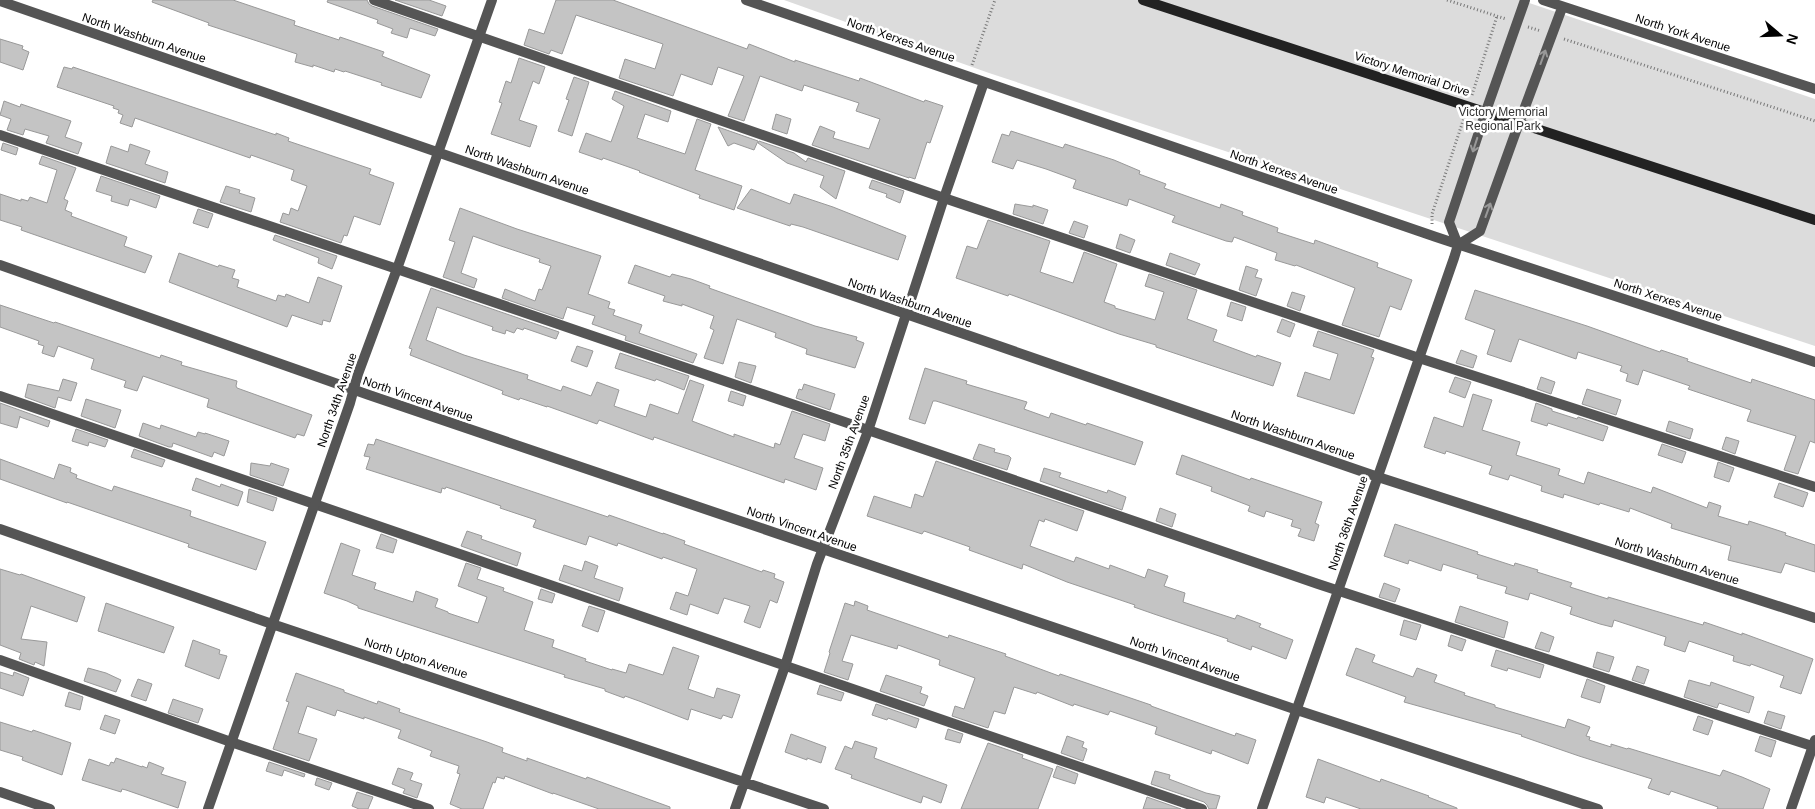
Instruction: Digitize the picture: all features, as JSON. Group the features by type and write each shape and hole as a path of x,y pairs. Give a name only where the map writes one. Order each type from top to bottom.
{"street":[{"path":"374,0 944,198 1419,358 1815,487"},
{"name":"North 34th Avenue","path":"208,809 358,374 492,0"},
{"name":"North Xerxes Avenue","path":"746,0 1458,245 1815,362"},
{"name":"Victory Memorial Drive","path":"1143,0 1815,220"},
{"path":"1525,0 1450,222 1458,245 1480,231 1562,8"},
{"name":"North York Avenue","path":"1543,0 1562,8 1815,89"},
{"name":"North Washburn Avenue","path":"0,2 1378,477 1815,618"},
{"name":"North 35th Avenue","path":"735,809 786,666 823,549 868,431 984,82"},
{"path":"0,135 1338,591 1814,744 1791,809"},
{"name":"North 36th Avenue","path":"1262,809 1458,245"},
{"name":"North Vincent Avenue","path":"0,265 354,390 1297,710 1598,809"},
{"path":"0,396 1202,809"},
{"name":"North Upton Avenue","path":"0,528 272,624 824,809"},
{"path":"0,660 231,742 429,809"},
{"path":"0,792 50,809"}],"path":[{"path":"971,69 995,0"},
{"path":"1447,0 1815,121"},
{"path":"1471,96 1497,16"},
{"path":"1432,224 1432,214 1465,117"}],"green space":[{"name":"Victory Memorial Regional Park","path":"784,0 1520,0 1815,99 1815,346 989,73"}],"building":[{"path":"153,0 233,0 295,21 294,25 339,40 340,37 384,52 382,56 430,75 421,98 345,71 335,69 334,72 313,65 313,67 295,62 297,54 208,25 209,23 152,2"},
{"path":"328,0 367,0 372,6 438,29 435,36 410,28 407,38 391,33 393,29 377,23 378,20 327,2"},
{"path":"395,0 429,0 446,6 442,16"},
{"path":"556,0 613,0 747,49 749,44 795,62 795,60 859,81 860,78 924,102 925,100 943,106 930,143 927,142 915,179 909,178 812,145 820,126 835,132 833,138 869,149 880,119 856,111 859,103 804,85 802,91 760,76 744,121 728,116 744,76 718,67 712,85 681,74 673,96 619,78 625,59 655,69 663,44 576,15 562,54 551,50 549,54 524,45 529,29 544,34"},
{"path":"0,39 23,46 22,49 29,52 23,70 0,62"},
{"path":"519,58 545,67 539,84 533,81 519,120 537,126 530,147 491,134 502,103 499,102 506,81 511,83"},
{"path":"64,67 72,69 73,67 276,135 276,133 289,138 288,141 371,169 369,174 394,183 380,225 354,216 347,236 344,235 341,243 280,222 283,213 289,215 291,208 298,211 307,186 291,180 294,170 251,155 250,158 135,118 132,127 120,123 123,115 118,113 119,110 113,108 114,106 57,87"},
{"path":"574,77 589,82 572,136 558,131 569,100 566,99"},
{"path":"615,91 671,111 668,122 645,114 637,138 685,154 697,119 711,124 695,170 742,186 734,210 699,198 700,195 640,171 579,152 586,133 611,142 624,106 612,99"},
{"path":"4,101 20,107 21,104 71,121 65,137 82,143 78,154 46,143 49,136 25,129 23,135 7,130 11,119 0,115"},
{"path":"776,114 791,119 787,134 772,129"},
{"path":"718,127 758,141 754,150 734,143 728,146"},
{"path":"1011,131 1063,148 1065,144 1114,160 1140,171 1139,174 1166,184 1164,188 1220,208 1221,204 1243,212 1242,215 1278,228 1277,232 1314,244 1315,240 1378,263 1377,267 1412,280 1401,310 1390,306 1379,337 1342,325 1355,288 1296,265 1275,260 1277,253 1234,237 1232,242 1226,241 1172,222 1175,216 1129,199 1127,206 1073,188 1076,180 1046,169 1017,160 1013,169 992,162 1002,134 1009,136"},
{"path":"759,141 794,153 806,162 808,158 845,171 836,199 820,187 824,176 787,163 758,143"},
{"path":"3,143 18,148 16,155 1,150"},
{"path":"130,144 150,151 145,164 168,172 165,183 106,163 111,146 128,152"},
{"path":"42,156 76,168 64,199 68,201 65,210 72,213 71,216 127,237 124,246 152,256 145,273 21,230 22,227 0,220 0,194 21,201 21,199 28,201 30,197 47,203 57,170 39,164"},
{"path":"101,176 160,196 156,208 130,199 128,206 111,201 112,196 96,191"},
{"path":"872,180 904,191 900,203 886,197 887,194 869,188"},
{"path":"226,186 240,190 239,193 255,198 251,212 220,202"},
{"path":"751,189 790,204 794,194 833,207 906,236 898,260 803,227 791,224 790,226 737,208"},
{"path":"1015,204 1033,207 1033,205 1048,210 1043,224 1013,214"},
{"path":"460,208 517,229 601,256 588,294 610,302 608,308 615,310 613,315 642,325 639,333 697,354 693,363 625,340 626,336 592,324 595,316 567,307 563,319 502,298 505,289 535,301 539,289 542,290 551,266 539,262 540,259 473,236 461,273 477,279 474,288 443,277 455,242 449,240"},
{"path":"198,209 213,214 208,228 193,223"},
{"path":"988,220 1050,241 1040,272 1073,283 1084,252 1117,264 1104,302 1115,306 1115,308 1155,320 1164,292 1145,286 1149,274 1197,290 1187,319 1217,330 1213,341 1256,357 1257,355 1281,363 1273,386 1156,347 1156,345 1119,334 1009,294 1008,296 956,278 967,246 977,249"},
{"path":"1074,221 1088,226 1084,238 1069,233"},
{"path":"1120,234 1135,240 1130,253 1116,248"},
{"path":"275,235 337,256 332,269 318,263 319,258 273,240"},
{"path":"179,253 218,267 219,265 235,270 232,278 239,280 237,287 276,301 278,295 285,297 286,294 309,303 318,277 342,286 330,322 323,320 322,325 292,315 287,327 169,282"},
{"path":"1170,253 1200,264 1195,275 1166,265"},
{"path":"635,265 670,277 672,274 691,279 710,286 709,288 815,326 857,337 856,340 864,343 855,368 806,354 807,349 775,337 776,333 737,319 723,364 704,358 714,330 710,328 714,316 682,304 682,306 663,301 665,296 628,283"},
{"path":"1246,266 1258,270 1255,277 1262,279 1256,296 1239,290"},
{"path":"431,288 559,332 556,339 524,328 523,330 517,328 514,333 506,330 505,334 492,330 493,327 437,307 426,340 464,355 528,375 527,379 561,391 563,386 591,396 597,382 619,390 614,406 646,417 650,404 678,414 690,380 704,385 692,421 734,437 734,434 774,448 775,443 780,445 792,411 830,424 825,441 803,434 794,458 823,468 816,490 785,479 784,483 654,437 653,440 599,420 597,424 547,406 520,398 519,400 502,394 503,391 410,355 412,349 409,348"},
{"path":"1475,290 1660,352 1661,350 1688,359 1687,361 1751,383 1752,379 1815,400 1815,443 1810,441 1798,474 1784,470 1796,436 1747,421 1751,410 1688,389 1690,386 1643,370 1638,385 1626,381 1628,374 1620,371 1622,366 1578,352 1576,359 1519,339 1511,362 1487,354 1495,330 1465,319"},
{"path":"1292,292 1305,296 1300,311 1287,306"},
{"path":"1231,302 1246,307 1242,321 1227,316"},
{"path":"0,305 160,358 161,355 182,362 181,365 237,381 237,388 312,415 304,436 297,434 295,438 207,407 209,399 143,376 137,391 124,387 126,381 91,369 94,359 58,346 54,357 42,353 44,346 38,344 39,341 0,327"},
{"path":"1282,319 1295,324 1290,337 1277,332"},
{"path":"1318,331 1374,350 1371,357 1374,358 1354,414 1297,396 1305,372 1330,380 1338,354 1313,346"},
{"path":"577,346 593,351 587,367 571,361"},
{"path":"1461,350 1477,356 1473,368 1456,363"},
{"path":"620,353 689,376 684,390 656,379 655,381 615,368"},
{"path":"739,362 756,366 751,383 735,377"},
{"path":"925,368 967,381 966,384 1027,402 1024,409 1049,418 1051,413 1143,442 1135,465 936,401 933,401 925,424 909,419"},
{"path":"1455,377 1471,382 1465,398 1449,392"},
{"path":"1541,377 1555,382 1551,394 1537,389"},
{"path":"63,379 77,383 71,401 58,397 55,408 25,397 28,384 59,391"},
{"path":"804,384 835,394 830,410 796,398 799,389 802,390"},
{"path":"1587,389 1621,400 1616,415 1582,404"},
{"path":"731,391 746,396 743,406 728,401"},
{"path":"1473,394 1492,400 1482,430 1520,442 1516,455 1560,469 1558,475 1584,484 1588,472 1651,493 1653,487 1707,508 1709,502 1721,506 1718,516 1748,525 1749,521 1815,545 1815,572 1785,563 1781,573 1728,560 1731,546 1671,528 1672,524 1630,508 1629,512 1564,494 1563,498 1541,491 1542,486 1510,475 1508,480 1489,474 1492,466 1446,451 1445,454 1424,447 1434,417 1463,427"},
{"path":"86,399 121,410 115,428 81,416"},
{"path":"0,403 50,421 48,427 20,416 17,428 0,423"},
{"path":"1536,403 1552,409 1552,411 1608,427 1603,441 1548,423 1547,426 1531,421"},
{"path":"1669,421 1693,429 1690,439 1666,431"},
{"path":"143,423 160,429 161,425 196,437 198,432 205,433 229,441 224,456 214,452 212,457 173,443 172,447 169,447 139,436"},
{"path":"76,429 108,440 105,447 89,442 88,446 72,441"},
{"path":"1726,437 1739,441 1735,454 1722,449"},
{"path":"376,439 608,517 609,515 663,533 685,541 684,544 762,572 763,570 775,574 774,578 784,582 777,603 770,600 760,628 744,622 750,606 724,598 718,614 690,604 687,615 670,609 676,592 688,596 697,569 618,543 617,546 589,536 586,545 533,527 536,520 446,487 445,489 442,488 441,493 366,469 370,457 364,456 368,444 374,445"},
{"path":"979,444 995,449 994,452 1009,456 1011,458 1007,470 973,459"},
{"path":"1662,444 1686,452 1682,463 1658,455"},
{"path":"134,449 165,460 162,467 131,457"},
{"path":"1182,455 1250,480 1251,478 1322,502 1315,523 1319,525 1314,541 1298,536 1301,529 1291,526 1293,520 1266,511 1264,517 1248,511 1250,506 1211,491 1212,487 1176,474"},
{"path":"0,459 54,479 59,464 71,468 70,472 77,475 76,478 112,491 114,486 191,511 190,516 266,542 256,570 188,547 189,544 0,479"},
{"path":"936,461 1084,511 1077,531 1045,519 1044,522 1039,520 1030,546 1074,562 1076,557 1109,569 1110,565 1145,578 1148,569 1168,576 1164,586 1185,593 1183,602 1235,619 1237,615 1261,624 1259,627 1293,640 1286,659 1252,646 1251,650 1227,641 1228,639 1134,607 1135,605 1067,582 1023,564 1022,569 969,550 970,547 924,531 922,534 867,516 874,496 911,508 915,494 923,497"},
{"path":"1718,462 1734,468 1729,482 1714,477"},
{"path":"251,463 270,466 271,463 289,469 283,486 250,475"},
{"path":"1044,468 1061,473 1059,477 1107,493 1108,490 1126,497 1122,510 1040,481"},
{"path":"196,478 220,487 221,484 243,492 238,506 192,490"},
{"path":"1779,483 1808,493 1803,507 1774,497"},
{"path":"249,489 277,498 273,511 247,502"},
{"path":"1160,508 1176,514 1172,527 1156,521"},
{"path":"1395,524 1514,566 1515,563 1538,570 1537,572 1572,583 1570,587 1703,625 1704,622 1742,635 1742,633 1813,659 1801,694 1780,687 1784,676 1751,664 1750,666 1733,661 1734,656 1689,641 1685,652 1664,645 1666,637 1614,620 1612,627 1600,624 1570,614 1572,607 1530,593 1528,600 1505,593 1507,587 1477,578 1478,575 1443,564 1441,571 1409,560 1408,564 1384,556"},
{"path":"467,531 482,536 481,539 521,553 517,566 461,546"},
{"path":"381,534 397,540 393,553 376,548"},
{"path":"341,543 360,550 352,575 376,583 374,589 413,602 416,591 438,599 435,607 478,623 487,597 458,586 466,563 481,568 477,579 504,588 503,591 533,602 524,630 554,640 552,647 612,670 626,673 629,664 663,675 673,647 699,656 688,689 714,698 717,688 740,695 732,718 723,715 721,719 691,709 688,720 625,696 624,698 605,691 605,689 564,677 565,675 358,608 358,606 347,601 324,593"},
{"path":"585,561 598,566 594,578 623,588 619,601 559,580 564,565 582,571"},
{"path":"0,569 21,574 85,597 77,622 31,606 21,639 47,642 44,666 35,662 34,665 19,659 21,653 0,645"},
{"path":"1384,583 1400,589 1395,602 1379,597"},
{"path":"541,589 555,594 552,603 538,599"},
{"path":"855,601 868,606 867,610 948,638 949,635 1006,654 1005,656 1059,676 1060,674 1151,705 1235,736 1236,733 1256,740 1248,764 1212,750 1211,754 1155,734 1157,727 1110,711 1108,715 1074,704 1073,706 1037,692 1036,694 1014,687 1005,714 994,711 988,728 952,716 955,706 964,709 975,678 939,665 940,660 898,645 897,649 851,635 842,661 853,664 848,680 824,672 845,603 854,606"},
{"path":"106,603 174,627 164,653 98,631"},
{"path":"589,606 605,611 598,632 582,626"},
{"path":"1460,606 1508,622 1504,638 1455,622"},
{"path":"1404,620 1421,625 1416,640 1400,635"},
{"path":"1541,632 1554,637 1549,652 1535,648"},
{"path":"1451,635 1466,640 1462,651 1448,646"},
{"path":"193,640 220,650 219,654 227,656 219,679 185,666"},
{"path":"1356,648 1375,655 1372,662 1413,677 1417,668 1437,675 1434,682 1465,693 1464,695 1495,705 1495,707 1565,728 1568,719 1590,727 1586,736 1590,737 1589,740 1611,747 1611,744 1628,748 1720,776 1723,770 1742,777 1770,789 1763,809 1717,809 1718,807 1671,791 1669,795 1648,788 1652,779 1579,756 1522,735 1404,702 1406,697 1346,675"},
{"path":"1496,650 1544,665 1540,678 1508,668 1507,671 1491,666"},
{"path":"1597,652 1614,657 1609,672 1593,667"},
{"path":"1637,666 1649,670 1644,684 1632,680"},
{"path":"88,668 121,680 116,692 84,681"},
{"path":"0,672 13,676 14,672 29,678 23,696 0,688"},
{"path":"296,673 377,704 378,701 400,709 399,712 503,748 502,752 527,761 527,758 586,779 587,777 670,807 670,809 599,809 505,776 504,779 497,777 495,783 493,782 483,809 462,809 450,804 460,774 457,773 459,766 430,756 432,751 398,738 401,730 337,710 335,716 307,706 298,733 317,739 309,761 273,749 289,702 286,701"},
{"path":"886,675 922,687 920,693 928,696 924,706 880,691"},
{"path":"138,679 152,684 146,701 131,696"},
{"path":"1587,679 1605,686 1600,703 1581,697"},
{"path":"1689,680 1710,686 1711,682 1754,697 1749,713 1719,703 1717,708 1684,697"},
{"path":"820,685 844,693 841,701 817,694"},
{"path":"69,692 83,697 80,710 65,706"},
{"path":"173,699 203,709 198,723 168,713"},
{"path":"876,704 919,719 916,728 888,718 887,720 872,715"},
{"path":"1768,711 1785,716 1781,729 1764,723"},
{"path":"105,715 120,720 115,734 100,729"},
{"path":"1698,716 1713,721 1708,735 1693,730"},
{"path":"0,722 32,732 33,730 71,743 62,775 22,760 23,757 0,750"},
{"path":"948,729 963,734 960,743 945,739"},
{"path":"791,734 826,747 821,763 785,752"},
{"path":"1067,736 1084,742 1082,747 1087,749 1083,761 1061,753"},
{"path":"1760,736 1776,741 1771,757 1755,751"},
{"path":"855,741 877,748 874,758 947,785 941,803 923,796 921,803 851,778 852,775 835,769 845,746 852,749"},
{"path":"988,743 1023,755 1022,758 1053,769 1038,809 961,809"},
{"path":"116,758 147,768 149,762 164,768 161,774 186,782 178,808 126,790 122,789 121,792 82,780 89,759 109,766 111,762 114,763"},
{"path":"1318,759 1380,782 1381,779 1429,796 1457,809 1361,809 1326,797 1324,803 1306,797"},
{"path":"269,762 305,774 304,777 284,770 282,776 266,771"},
{"path":"1057,766 1078,774 1075,784 1053,777"},
{"path":"398,768 413,773 410,780 422,784 417,798 403,793 405,789 392,784"},
{"path":"1155,771 1170,775 1169,779 1206,793 1220,796 1216,809 1209,809 1204,802 1151,784"},
{"path":"317,778 332,783 329,790 315,785"},
{"path":"357,792 373,797 368,809 359,809 352,806"},
{"path":"1147,797 1181,809 1143,809"}]}
